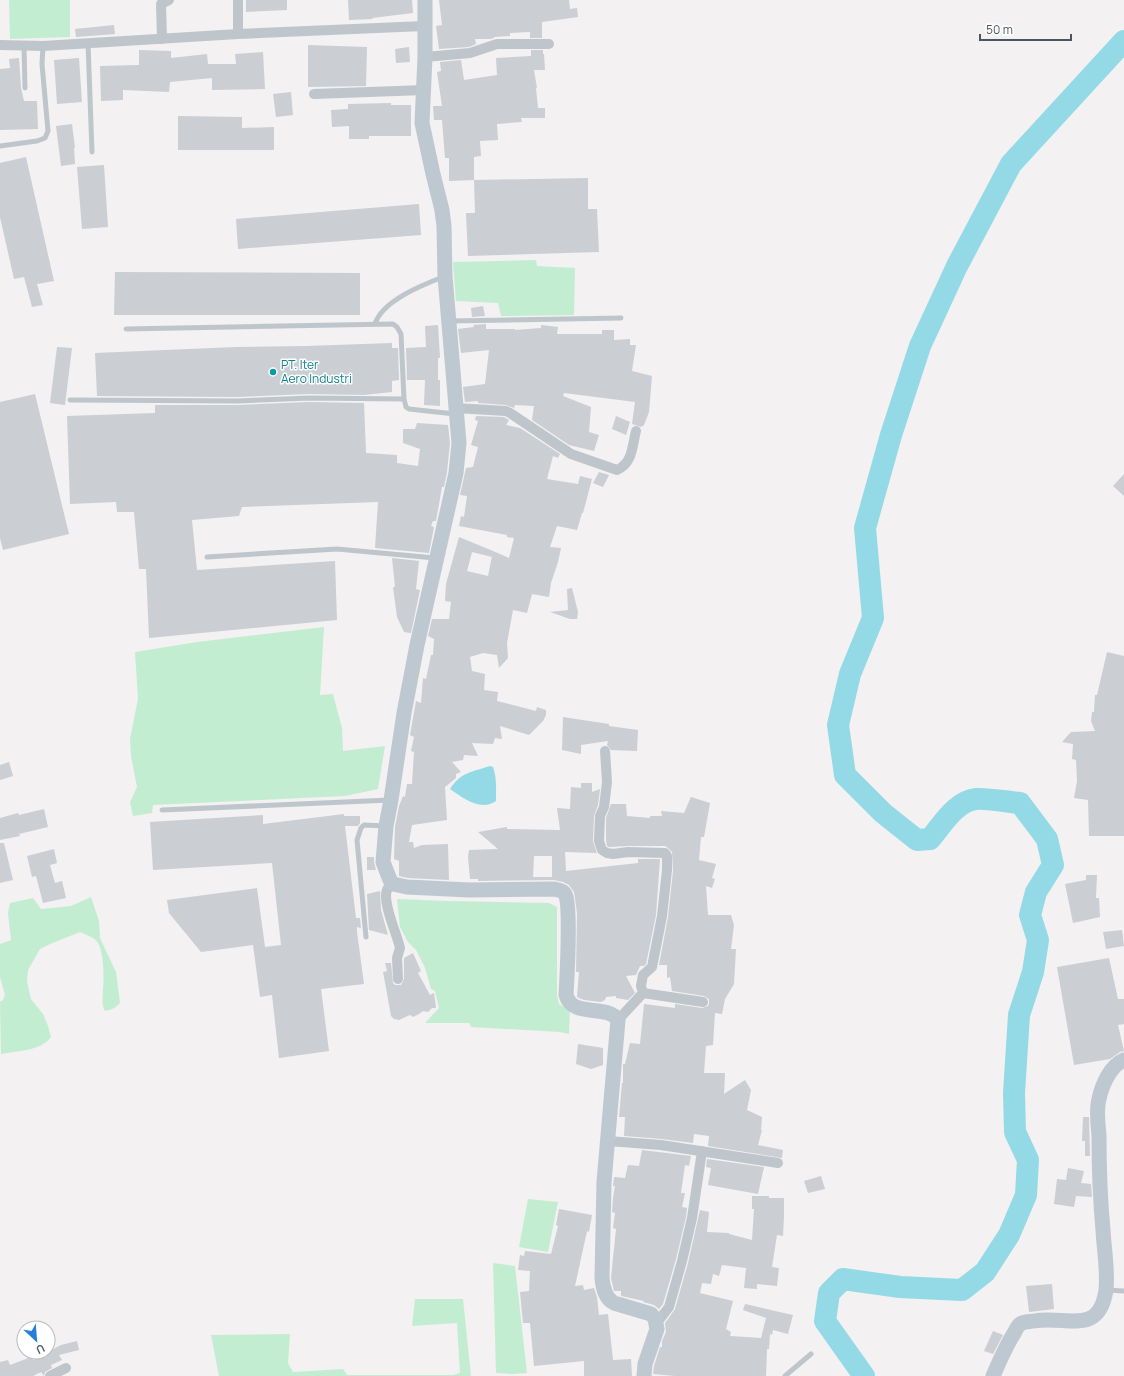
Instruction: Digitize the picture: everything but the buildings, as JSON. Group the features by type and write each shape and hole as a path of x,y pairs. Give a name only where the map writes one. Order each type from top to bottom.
{"street":[{"path":"162,39 161,4 169,0"},
{"path":"238,0 238,34"},
{"path":"425,0 425,57 422,123 442,210 444,226 449,321 459,443 456,473 417,645 404,713 386,826 383,862 393,884 407,887 461,890 554,889 563,892 567,900 566,995 569,1002 575,1007 615,1016 618,1020"},
{"path":"0,45 43,46 238,34 424,26"},
{"path":"425,57 470,53 497,44 550,44"},
{"path":"314,94 424,90"},
{"path":"456,411 506,411 571,454 617,470 624,466 629,460 636,431"},
{"path":"605,751 607,782 604,807 600,816 599,840 602,850 613,854 628,852 657,853 666,854 667,856 668,870 656,950 652,967 643,975 641,986 643,994"},
{"path":"393,884 386,892 390,920 400,948 397,958 398,979"},
{"path":"643,994 703,1002"},
{"path":"643,994 618,1020 604,1182 602,1278 604,1291 610,1301 614,1304 654,1316 657,1329 645,1364 644,1376"},
{"path":"993,1376 1004,1350 1019,1325 1023,1322 1037,1320 1084,1321 1094,1317 1102,1305 1106,1289 1100,1189 1098,1101 1106,1079 1113,1069 1124,1060"},
{"path":"608,1141 661,1145 778,1163"},
{"path":"656,1324 669,1307 682,1261 692,1218 702,1151"},
{"path":"50,1376 66,1368"}],"lane":[{"path":"88,43 92,152"},
{"path":"24,46 25,88"},
{"path":"0,146 38,141 45,138 48,131 42,64 43,46"},
{"path":"375,324 380,314 401,296 428,282 446,276"},
{"path":"449,321 621,318"},
{"path":"126,329 393,324 400,330 405,405 409,409 456,411"},
{"path":"70,400 245,401 309,398 404,399"},
{"path":"207,556 337,549 436,558"},
{"path":"162,810 391,800"},
{"path":"366,937 358,840 361,828 364,825 386,826"},
{"path":"1106,1289 1124,1291"},
{"path":"785,1376 811,1354"}],"green space":[{"path":"9,0 70,0 70,37 10,39"},
{"path":"536,260 537,266 575,268 574,315 501,316 498,303 456,301 453,262"},
{"path":"324,627 320,695 333,694 342,728 343,751 385,746 378,789 345,796 153,805 152,813 133,816 130,802 137,787 131,756 130,739 138,699 135,652 197,642"},
{"path":"91,897 99,921 100,938 116,972 120,1003 110,1010 105,1011 102,1000 103,966 100,948 95,939 80,932 50,944 40,949 28,970 27,982 31,999 43,1014 51,1037 47,1042 35,1048 1,1054 0,1002 3,1000 5,995 0,977 0,944 11,940 8,913 10,903 33,898 41,909 71,906"},
{"path":"397,899 549,903 557,907 557,995 559,1004 570,1010 569,1034 560,1032 471,1027 469,1023 425,1023 439,1008 435,991 431,989 425,968 416,950 408,942 400,927"},
{"path":"528,1199 558,1202 548,1252 519,1247"},
{"path":"493,1263 515,1266 527,1373 496,1373"},
{"path":"415,1299 463,1299 471,1376 219,1376 211,1335 290,1334 288,1363 293,1372 343,1369 347,1375 453,1375 460,1373 457,1323 412,1326"}],"water":[{"path":"490,766 493,767 495,775 496,801 484,805 478,804 466,799 450,789 458,779 467,773"}],"waterway":[{"path":"864,1376 825,1321 829,1293 843,1279 900,1287 962,1290 985,1272 1009,1235 1026,1195 1028,1160 1015,1132 1014,1093 1019,1015 1033,972 1038,940 1030,915 1036,892 1053,865 1047,839 1020,803 986,799 969,801 962,804 950,814 930,839 917,840 883,813 845,775 838,725 850,674 873,618 865,528 891,435 920,346 957,266 1011,164 1124,41"}],"place":[{"name":"PT. Iter Aero Industri","path":"273,372"}]}
